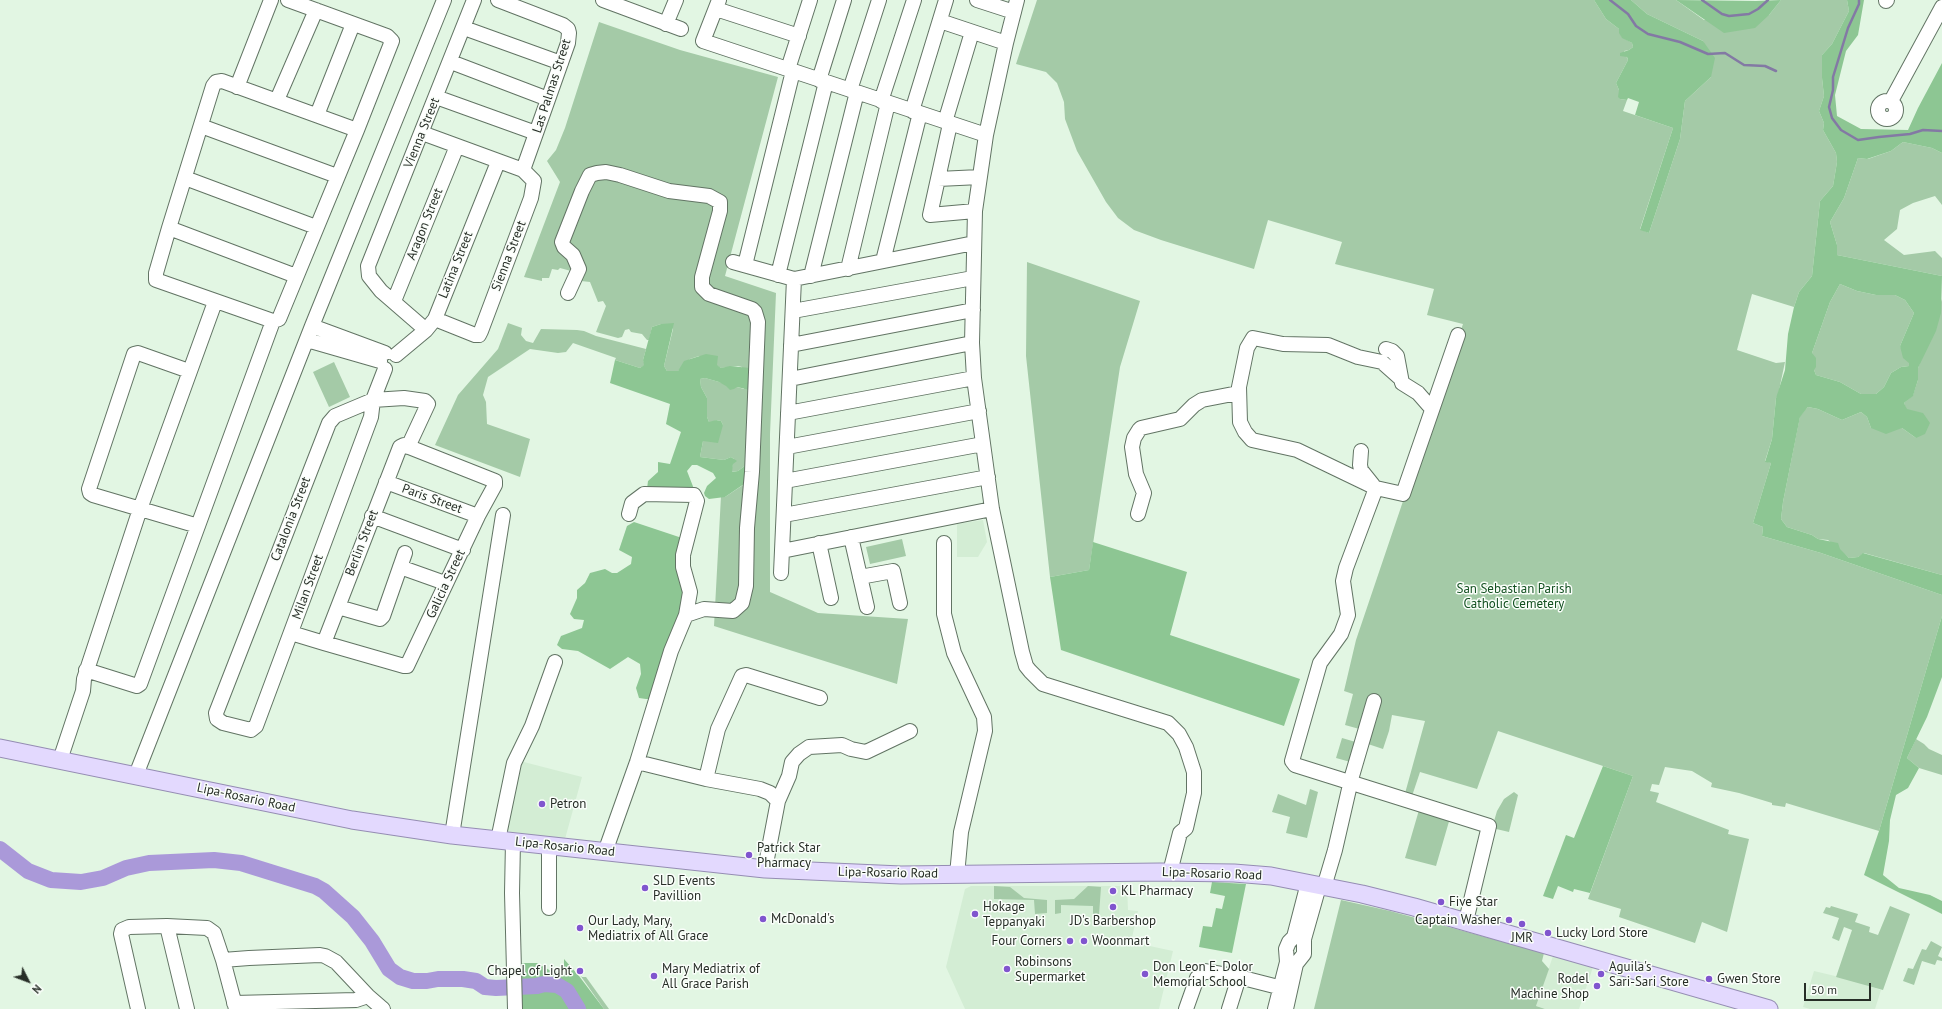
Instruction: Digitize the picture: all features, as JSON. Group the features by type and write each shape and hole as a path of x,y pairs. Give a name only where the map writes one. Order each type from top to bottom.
{"main road":[{"name":"Lipa-Rosario Road","path":"0,748 352,820 452,835 765,869 957,875 1174,872 1241,873 1272,876 1389,900 1769,1009"}],"street":[{"path":"237,87 271,0"},
{"path":"288,0 387,36 392,41 357,130 279,319 273,321 214,302 156,280 156,273 169,228 214,84 219,81 277,100 357,130"},
{"path":"136,776 312,326 444,0"},
{"name":"Vienna Street","path":"394,301 381,291 369,276 368,266 451,62 474,0"},
{"name":"Las Palmas Street","path":"498,0 568,28 569,40 536,133 527,173"},
{"path":"603,0 681,29"},
{"path":"666,24 676,0"},
{"path":"778,275 822,81 844,0"},
{"path":"811,276 854,91 879,0"},
{"path":"848,268 885,102 914,0"},
{"path":"884,261 916,112 946,0"},
{"path":"977,0 1016,6 1006,43 986,135 975,211 972,343 974,378 992,509 1022,652 1026,666 1043,684 1162,721 1174,728 1186,747 1194,772 1194,793 1186,828 1188,834 1174,872"},
{"path":"805,1 791,70 739,263 794,279 974,243"},
{"path":"799,36 717,4 703,41 986,135"},
{"path":"1891,101 1942,7"},
{"path":"277,100 316,10"},
{"path":"940,22 1006,43"},
{"path":"317,115 353,24"},
{"path":"464,28 561,63"},
{"path":"972,32 948,123 930,215 975,211"},
{"path":"451,62 548,99"},
{"path":"436,97 536,133"},
{"path":"201,126 337,176"},
{"path":"422,133 527,173"},
{"name":"Aragon Street","path":"394,301 457,146"},
{"name":"Latina Street","path":"386,359 426,330 435,319 498,162"},
{"path":"568,293 579,269 572,255 562,242 582,191 590,175 606,172 669,191 709,196 720,202 720,211 702,277 702,287 709,294 752,309 755,312 758,322 752,472 747,528 745,590 742,603 734,611 704,609 686,615"},
{"name":"Sienna Street","path":"435,319 475,335 479,335 531,198 534,186 527,173"},
{"path":"938,179 980,177"},
{"path":"185,178 316,227"},
{"path":"169,228 296,276"},
{"path":"793,311 973,278"},
{"path":"781,573 794,279"},
{"path":"394,301 426,330"},
{"path":"56,759 83,691 85,674 140,509 214,302"},
{"path":"791,346 972,310"},
{"path":"85,674 139,686 273,321"},
{"path":"312,326 326,338 386,359"},
{"path":"1400,378 1382,362 1358,357 1328,345 1283,344 1257,337 1253,338 1249,343 1238,392 1241,407 1240,422 1245,432 1252,440 1297,450 1376,488 1404,494 1458,335"},
{"path":"307,340 326,338"},
{"path":"790,379 972,343"},
{"path":"1386,349 1398,356 1400,378 1402,383 1418,393 1432,409"},
{"path":"190,371 138,353 133,356 89,489 90,493 94,495 198,526"},
{"name":"Milan Street","path":"216,713 217,720 223,723 251,730 254,728 371,417 373,400 386,359"},
{"path":"788,413 974,378"},
{"path":"1138,514 1144,493 1136,474 1132,447 1134,438 1139,430 1141,428 1180,419 1194,405 1202,400 1238,392"},
{"name":"Catalonia Street","path":"216,713 329,423 335,416 373,400 404,398 427,402"},
{"name":"Berlin Street","path":"324,643 400,447 406,446 427,402"},
{"path":"787,447 978,411"},
{"path":"785,480 983,444"},
{"name":"Galicia Street","path":"291,633 407,666 445,583 463,550 495,481 406,446"},
{"path":"1361,451 1361,470 1376,488"},
{"path":"784,514 988,477"},
{"name":"Paris Street","path":"386,482 478,516"},
{"path":"1376,488 1346,568 1343,582 1348,615 1341,634 1320,663 1292,761 1295,764 1351,783 1488,826 1466,921"},
{"path":"605,852 637,762 671,651 686,615 690,592 683,567 683,555 697,501 694,495 644,494 632,503 629,514"},
{"path":"782,551 992,509"},
{"path":"452,835 503,515"},
{"path":"372,516 463,550"},
{"path":"852,537 867,607"},
{"path":"944,543 943,598 947,626 954,654 981,708 984,717 985,731 961,832 957,875"},
{"path":"819,544 831,598"},
{"path":"338,607 380,619 383,616 405,553"},
{"path":"400,567 445,583"},
{"path":"860,577 893,571 900,603"},
{"path":"515,1009 512,893 505,840 514,764 532,726 555,662"},
{"path":"706,779 718,729 742,676 746,675 820,698"},
{"path":"1275,1009 1285,989 1291,963 1304,954 1299,938 1317,885 1335,850 1351,783 1374,700"},
{"path":"765,869 778,802 789,776 792,762 799,754 809,747 842,745 851,750 866,752 910,731"},
{"path":"637,762 706,779 760,788 770,793 778,802"},
{"path":"549,846 549,908"},
{"path":"167,926 187,1009"},
{"path":"138,1009 120,939 122,930 129,927 167,926 210,929 215,936 223,960 235,1006 349,1000 368,996"},
{"path":"223,960 320,955 336,962 368,996 383,1009"},
{"path":"1186,1009 1197,978 1202,972 1206,971 1239,977 1285,989"},
{"path":"1230,1009 1239,977"},
{"path":"1285,989 1286,1009"}],"shaded area":[{"path":"983,520 987,542 978,557 957,557 957,524"},
{"name":"Petron","path":"520,761 582,777 565,839 504,831"},
{"path":"971,886 1127,886 1128,910 1138,911 1131,942 1173,951 1159,1009 965,1009 946,967 965,889"},
{"path":"1553,956 1593,967 1579,1009 1545,1009 1536,1006"},
{"path":"1814,971 1852,980 1881,990 1875,1009 1810,1009 1803,1007"}],"green space":[{"name":"San Sebastian Parish Catholic Cemetery","path":"1037,0 1594,0 1606,19 1619,29 1622,37 1632,43 1633,47 1624,51 1628,60 1616,83 1619,90 1620,99 1627,100 1623,111 1673,128 1640,229 1649,233 1680,139 1685,101 1711,77 1703,41 1647,14 1631,0 1676,0 1704,20 1769,15 1781,0 1847,0 1849,11 1832,44 1822,55 1824,96 1819,111 1824,123 1823,130 1836,153 1837,162 1833,186 1820,201 1812,276 1799,292 1794,307 1752,294 1737,350 1776,363 1785,362 1778,395 1776,398 1772,439 1765,461 1771,463 1753,523 1763,527 1762,536 1821,553 1942,595 1942,616 1879,831 1786,803 1785,807 1772,805 1772,803 1739,793 1711,787 1712,783 1692,771 1665,767 1659,785 1652,784 1650,791 1659,793 1656,802 1729,830 1728,834 1749,839 1727,932 1702,922 1695,943 1619,917 1621,909 1588,899 1633,776 1498,731 1477,789 1420,772 1411,799 1404,797 1425,721 1392,715 1383,749 1365,743 1363,730 1345,725 1353,694 1344,691 1356,640 1463,324 1427,315 1434,289 1335,264 1342,242 1268,220 1254,269 1134,230 1118,218 1106,202 1077,151 1065,119 1064,102 1057,83 1046,72 1016,64"},
{"path":"1594,0 1631,0 1647,14 1703,41 1715,58 1711,77 1685,101 1680,139 1649,233 1640,230 1673,128 1635,115 1639,102 1628,98 1627,100 1620,99 1618,97 1619,90 1616,83 1628,60 1627,57 1620,56 1620,53 1633,47 1632,43 1622,38 1619,33 1619,29 1606,19"},
{"path":"1676,0 1781,0 1769,15 1755,28 1724,33"},
{"path":"1847,0 1864,0 1858,35 1846,51 1835,95 1837,116 1861,129 1908,130 1942,63 1942,153 1932,148 1903,142 1891,151 1867,159 1858,158 1844,198 1830,222 1837,245 1837,255 1942,276 1941,313 1936,331 1918,368 1918,380 1913,396 1904,403 1907,409 1923,413 1930,423 1925,434 1916,438 1902,428 1886,434 1871,428 1867,417 1861,412 1842,420 1818,409 1808,407 1800,417 1781,519 1787,527 1812,535 1818,539 1838,543 1840,549 1849,558 1858,557 1863,553 1942,575 1942,595 1821,553 1762,536 1763,527 1753,523 1771,463 1765,462 1772,439 1776,398 1785,370 1788,334 1794,307 1799,292 1812,276 1820,201 1833,186 1837,162 1836,153 1823,130 1824,123 1819,111 1824,96 1822,55 1832,44 1849,11","holes":["1840,284 1857,291 1876,295 1895,295 1905,300 1914,313 1900,346 1903,358 1909,363 1909,366 1901,367 1891,373 1884,387 1876,394 1861,394 1840,382 1816,375 1814,370 1816,367 1816,358 1812,353 1830,302"]},
{"path":"599,22 680,50 778,77 725,276 776,293 770,434 770,592 818,613 908,619 897,684 714,626 721,496 725,497 743,485 746,465 738,471 731,472 734,459 731,457 724,460 700,457 703,441 723,425 721,421 716,420 709,422 707,417 707,398 701,387 700,379 705,378 744,389 742,367 721,368 699,356 690,359 678,371 667,371 664,366 673,329 669,324 661,324 652,327 649,340 647,340 642,334 631,332 629,329 625,330 622,337 618,338 596,332 606,306 603,301 598,302 590,282 581,281 571,271 560,268 558,270 552,269 549,278 542,278 542,281 524,277 560,182 547,161 556,150 565,128"},
{"path":"1903,142 1932,148 1942,153 1942,205 1935,196 1913,203 1900,210 1897,229 1884,240 1904,255 1935,251 1942,258 1942,276 1837,255 1837,245 1830,222 1844,198 1858,158 1868,159 1891,151"},
{"path":"1027,262 1140,301 1120,367 1089,570 1050,577 1026,356"},
{"path":"1840,284 1857,291 1876,295 1895,295 1905,300 1914,313 1900,346 1910,363 1909,366 1901,367 1891,373 1884,387 1876,394 1861,394 1840,382 1816,375 1814,370 1812,353 1830,302"},
{"path":"1942,299 1942,575 1864,553 1858,557 1849,558 1828,540 1818,539 1812,535 1787,527 1781,519 1800,416 1808,407 1818,409 1842,420 1861,412 1867,417 1871,428 1902,428 1916,438 1904,403 1913,395 1918,380 1918,368"},
{"path":"508,323 522,328 521,335 526,341 533,343 541,329 577,330 646,349 643,360 645,365 640,368 615,360 616,358 573,343 566,352 558,353 530,349 488,377 483,395 486,402 487,424 530,439 520,477 435,445 458,395 498,349"},
{"path":"674,323 664,366 667,371 678,371 684,361 706,354 718,356 717,365 721,368 730,366 750,368 750,390 737,387 730,390 719,382 705,378 700,379 701,387 707,398 707,417 709,422 716,420 721,421 723,425 718,443 703,441 700,457 724,460 731,457 737,461 733,464 732,472 738,471 746,465 747,482 725,497 709,499 705,496 704,493 707,486 716,478 713,473 697,465 692,465 687,471 694,489 647,489 648,481 658,472 658,462 670,464 681,432 666,424 670,404 610,383 615,360 640,368 644,365 643,360 652,327 661,324"},
{"path":"334,362 350,397 329,407 313,372"},
{"path":"634,522 685,539 686,595 650,699 639,698 636,688 641,674 640,664 628,657 610,669 578,651 562,649 557,645 561,636 582,628 584,620 574,619 570,614 577,598 577,590 585,583 590,573 605,569 612,573 617,573 631,564 632,557 619,550 627,526"},
{"path":"902,539 906,556 870,564 866,547"},
{"path":"1093,542 1187,572 1170,635 1300,679 1284,726 1061,650 1050,577 1089,570"},
{"path":"1942,616 1942,677 1927,717 1907,758 1919,768 1908,788 1896,795 1890,820 1889,841 1883,875 1899,888 1930,895 1942,901 1942,914 1864,875 1879,831"},
{"path":"1342,738 1359,743 1354,763 1336,758"},
{"path":"1916,739 1929,749 1942,755 1942,775 1919,768 1907,758"},
{"path":"1603,766 1633,776 1590,893 1574,889 1573,892 1558,886 1553,899 1543,896 1566,835 1574,838"},
{"path":"1310,789 1318,792 1307,838 1286,833 1290,817 1272,812 1278,794 1306,805"},
{"path":"1514,792 1518,795 1509,832 1492,828 1497,811 1504,799"},
{"path":"1419,810 1450,818 1436,866 1405,858"},
{"path":"1212,882 1246,884 1232,953 1199,947 1203,926 1212,927 1216,908 1222,909 1225,896 1210,893"},
{"path":"994,886 1010,887 1024,898 1047,900 1047,913 1035,914 1034,900 994,899"},
{"path":"1088,886 1101,887 1099,915 1093,914 1093,906 1061,905 1061,913 1055,914 1055,900 1074,899"},
{"path":"1341,900 1390,911 1544,953 1542,961 1549,969 1536,1006 1545,1009 1314,1009"},
{"path":"1831,906 1858,914 1855,922 1870,927 1869,932 1878,935 1890,906 1910,914 1883,990 1836,977 1852,930 1844,927 1839,941 1832,938 1839,918 1823,913 1826,907 1830,908"},
{"path":"1931,941 1942,947 1938,956 1942,958 1942,961 1937,960 1935,965 1922,961 1914,985 1903,981 1908,968 1913,969 1922,949 1926,950"},
{"path":"564,959 604,1009 521,1009 520,963 537,963 551,971 564,971"},
{"path":"580,975 582,977 586,977 609,1009 604,1009"}],"waterway":[{"path":"1610,0 1628,14 1636,26 1648,34 1680,42 1708,54 1725,53 1744,65 1765,66 1776,71"},
{"path":"1702,0 1722,14 1729,16 1749,14 1758,9 1768,0"},
{"path":"1859,0 1859,4 1848,28 1833,77 1833,90 1829,107 1832,118 1841,130 1858,140 1910,134 1923,130 1942,131"},
{"path":"0,849 28,871 51,880 81,882 103,878 126,868 149,863 214,860 241,863 315,886 324,891 353,917 372,941 389,969 400,977 413,981 463,979 476,981 485,987 496,988 537,986 544,984 557,985 567,991 578,1009"}],"place":[{"name":"Petron","path":"542,804"},
{"name":"Patrick Star Pharmacy","path":"749,855"},
{"name":"SLD Events Pavillion","path":"645,888"},
{"name":"KL Pharmacy","path":"1113,891"},
{"name":"Five Star","path":"1441,902"},
{"name":"JD's Barbershop","path":"1113,907"},
{"name":"Hokage Teppanyaki","path":"975,914"},
{"name":"McDonald's","path":"763,919"},
{"name":"Captain Washer","path":"1509,920"},
{"name":"JMR","path":"1522,924"},
{"name":"Our Lady, Mary, Mediatrix of All Grace","path":"580,928"},
{"name":"Lucky Lord Store","path":"1548,933"},
{"name":"Four Corners","path":"1070,941"},
{"name":"Woonmart","path":"1084,941"},
{"name":"Robinsons Supermarket","path":"1007,969"},
{"name":"Chapel of Light","path":"580,971"},
{"name":"Don Leon E. Dolor Memorial School","path":"1145,974"},
{"name":"Aguila's Sari-Sari Store","path":"1601,974"},
{"name":"Mary Mediatrix of All Grace Parish","path":"654,976"},
{"name":"Gwen Store","path":"1709,979"},
{"name":"Rodel Machine Shop","path":"1597,986"}]}
